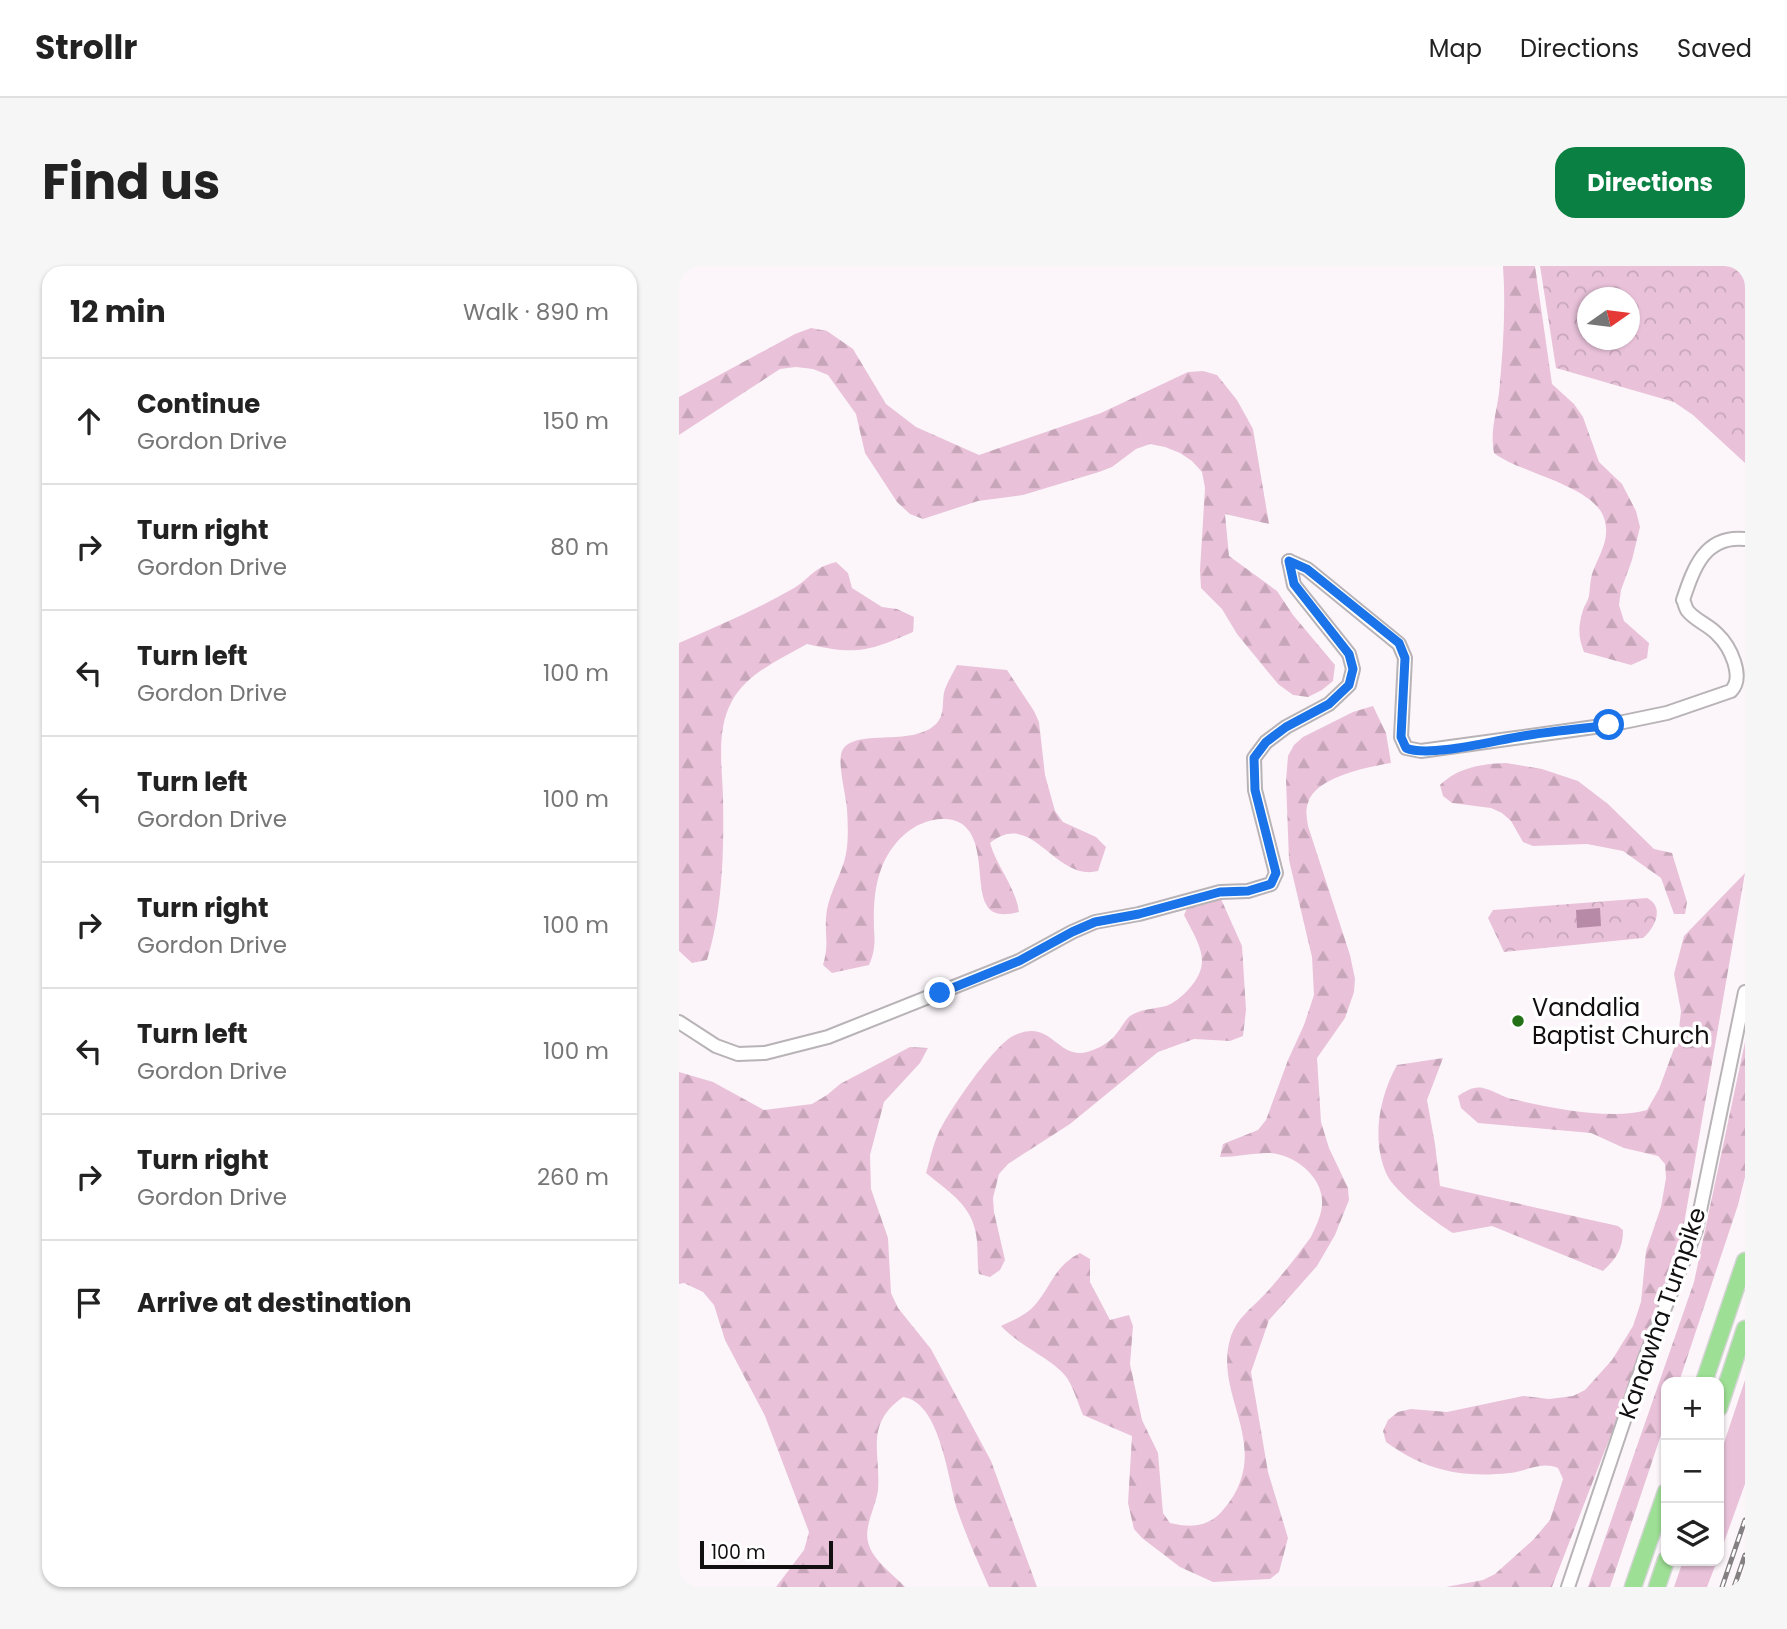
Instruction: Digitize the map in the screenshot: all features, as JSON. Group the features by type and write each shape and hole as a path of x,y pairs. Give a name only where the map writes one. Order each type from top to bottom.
{"highway":[{"path":"1706,1377 1745,1261"},
{"path":"1724,1393 1745,1329"},
{"path":"1633,1587 1662,1503"},
{"path":"1657,1587 1664,1566"}],"street":[{"path":"679,1023 716,1046 738,1054 765,1053 853,1028 1019,961 1095,922 1139,914 1220,892 1248,891 1271,884 1276,873 1255,790 1254,758 1266,742 1286,727 1329,704 1349,685 1353,669 1349,654 1294,584 1289,561 1307,569 1399,643 1405,658 1401,737 1406,748 1413,751 1609,725 1667,713 1731,691 1738,682 1737,669 1725,643 1686,610 1683,600 1699,562 1713,544 1724,539 1745,540"},
{"name":"Kanawha Turnpike","path":"1568,1587 1645,1358 1696,1230 1745,992"}],"green space":[{"path":"1503,266 1535,266 1552,384 1574,404 1583,417 1599,462 1622,484 1636,511 1640,527 1619,605 1624,621 1649,643 1647,658 1631,665 1584,652 1581,641 1581,616 1606,533 1604,518 1597,507 1571,488 1494,453 1493,430 1504,330"},
{"path":"1540,266 1745,266 1745,463 1693,415 1674,402 1556,368"},
{"path":"811,328 827,331 853,349 886,404 916,427 979,455 1101,413 1188,372 1203,371 1217,375 1237,400 1253,429 1269,524 1225,514 1229,556 1277,591 1293,615 1335,665 1333,681 1308,697 1293,695 1278,684 1237,634 1222,609 1201,588 1205,488 1202,472 1192,461 1165,447 1150,444 1136,449 1112,467 1099,472 1023,495 978,501 923,519 910,514 897,502 865,453 856,414 828,375 813,369 780,369 679,435 679,397"},
{"path":"836,562 848,573 852,588 882,607 897,609 914,617 913,632 861,650 837,650 807,644 765,668 738,691 727,712 722,736 723,858 716,920 707,960 692,963 679,951 679,643 766,603 794,588 822,567"},
{"path":"957,665 1007,670 1039,722 1045,775 1055,811 1063,822 1096,837 1106,847 1098,871 1082,872 1056,858 1031,839 1019,834 1005,835 990,843 1014,894 1019,912 996,913 986,904 974,841 968,830 959,822 945,819 923,823 909,831 896,844 883,865 876,889 874,947 869,965 832,973 823,965 827,911 844,862 848,836 842,751 848,744 858,740 912,735 936,724 942,712 945,689"},
{"path":"1373,706 1386,733 1391,763 1331,780 1313,794 1307,809 1308,826 1350,955 1355,979 1354,992 1345,1018 1317,1058 1321,1122 1329,1148 1348,1188 1349,1200 1335,1235 1317,1266 1269,1320 1251,1372 1268,1472 1288,1538 1279,1572 1270,1579 1213,1582 1180,1567 1134,1529 1128,1503 1132,1436 1083,1415 1072,1387 1061,1371 1001,1326 1031,1309 1058,1271 1071,1258 1080,1253 1090,1259 1090,1282 1110,1320 1129,1315 1133,1326 1130,1364 1142,1420 1158,1453 1163,1513 1170,1523 1192,1526 1206,1523 1218,1516 1238,1487 1244,1465 1244,1443 1229,1380 1227,1358 1231,1336 1241,1318 1264,1295 1311,1237 1322,1205 1317,1182 1304,1168 1287,1157 1269,1153 1220,1157 1223,1144 1258,1130 1266,1120 1314,995 1312,957 1289,860 1286,781 1288,756 1294,745 1303,737 1353,712"},
{"path":"1506,763 1542,769 1578,781 1608,804 1654,849 1672,853 1687,902 1685,914 1674,914 1661,878 1623,851 1587,844 1533,846 1523,842 1511,821 1502,813 1491,808 1452,803 1443,796 1440,785 1455,774 1479,766"},
{"path":"1745,873 1677,1264 1552,1587 1446,1587 1483,1580 1495,1574 1533,1540 1550,1520 1563,1479 1558,1468 1552,1466 1510,1473 1476,1474 1430,1466 1386,1442 1383,1431 1388,1420 1398,1412 1411,1409 1447,1412 1523,1396 1549,1399 1573,1396 1585,1390 1612,1360 1633,1326 1641,1302 1646,1251 1661,1207 1666,1178 1665,1164 1658,1156 1624,1148 1591,1133 1478,1123 1461,1108 1458,1096 1470,1089 1479,1088 1508,1098 1578,1112 1615,1114 1647,1110 1659,1089 1678,1038 1681,1011 1674,974 1684,936"},
{"path":"1210,895 1221,899 1242,946 1246,1010 1243,1036 1230,1041 1194,1039 1158,1052 1070,1124 1008,1164 999,1174 993,1198 1005,1260 1000,1270 990,1277 979,1274 977,1241 971,1219 960,1202 926,1173 944,1123 972,1080 995,1052 1013,1036 1035,1031 1072,1052 1086,1052 1110,1040 1134,1014 1166,1006 1180,998 1195,981 1202,963 1199,945 1184,915 1188,906"},
{"path":"1647,898 1657,912 1651,929 1643,938 1504,952 1488,918 1493,910"},
{"path":"1745,1042 1745,1177 1738,1205 1681,1377 1661,1377 1661,1435 1610,1587 1588,1587 1694,1282"},
{"path":"910,1047 928,1048 920,1063 884,1102 870,1155 871,1189 888,1238 891,1293 898,1308 931,1349 991,1461 1037,1587 989,1587 958,1512 934,1428 916,1402 903,1397 891,1407 879,1429 878,1490 867,1536 874,1555 905,1587 776,1587 804,1550 809,1532 765,1416 725,1340 714,1305 703,1292 684,1283 679,1284 679,1072 713,1082 764,1110 812,1104 840,1084"},
{"path":"1443,1058 1427,1100 1440,1186 1618,1226 1623,1230 1620,1248 1603,1271 1492,1226 1453,1233 1417,1207 1391,1182 1382,1162 1378,1134 1382,1105 1391,1078 1397,1065"},
{"path":"1745,1380 1745,1484 1724,1542 1724,1503 1724,1443"},
{"path":"1681,1566 1715,1566 1707,1587 1674,1587"}],"shaded area":[{"path":"1600,908 1601,926 1577,928 1576,910"}],"railway":[{"path":"1722,1587 1745,1520"},
{"path":"1734,1587 1745,1555"}],"place":[{"name":"Vandalia Baptist Church","path":"1518,1021"}],"route":[{"path":"940,993 1019,961 1095,922 1139,914 1220,892 1261,889 1271,884 1276,873 1255,790 1254,758 1266,742 1286,727 1329,704 1349,685 1353,669 1349,654 1294,584 1289,561 1307,569 1399,643 1405,658 1401,737 1406,748 1421,751 1466,746 1609,725"}]}
